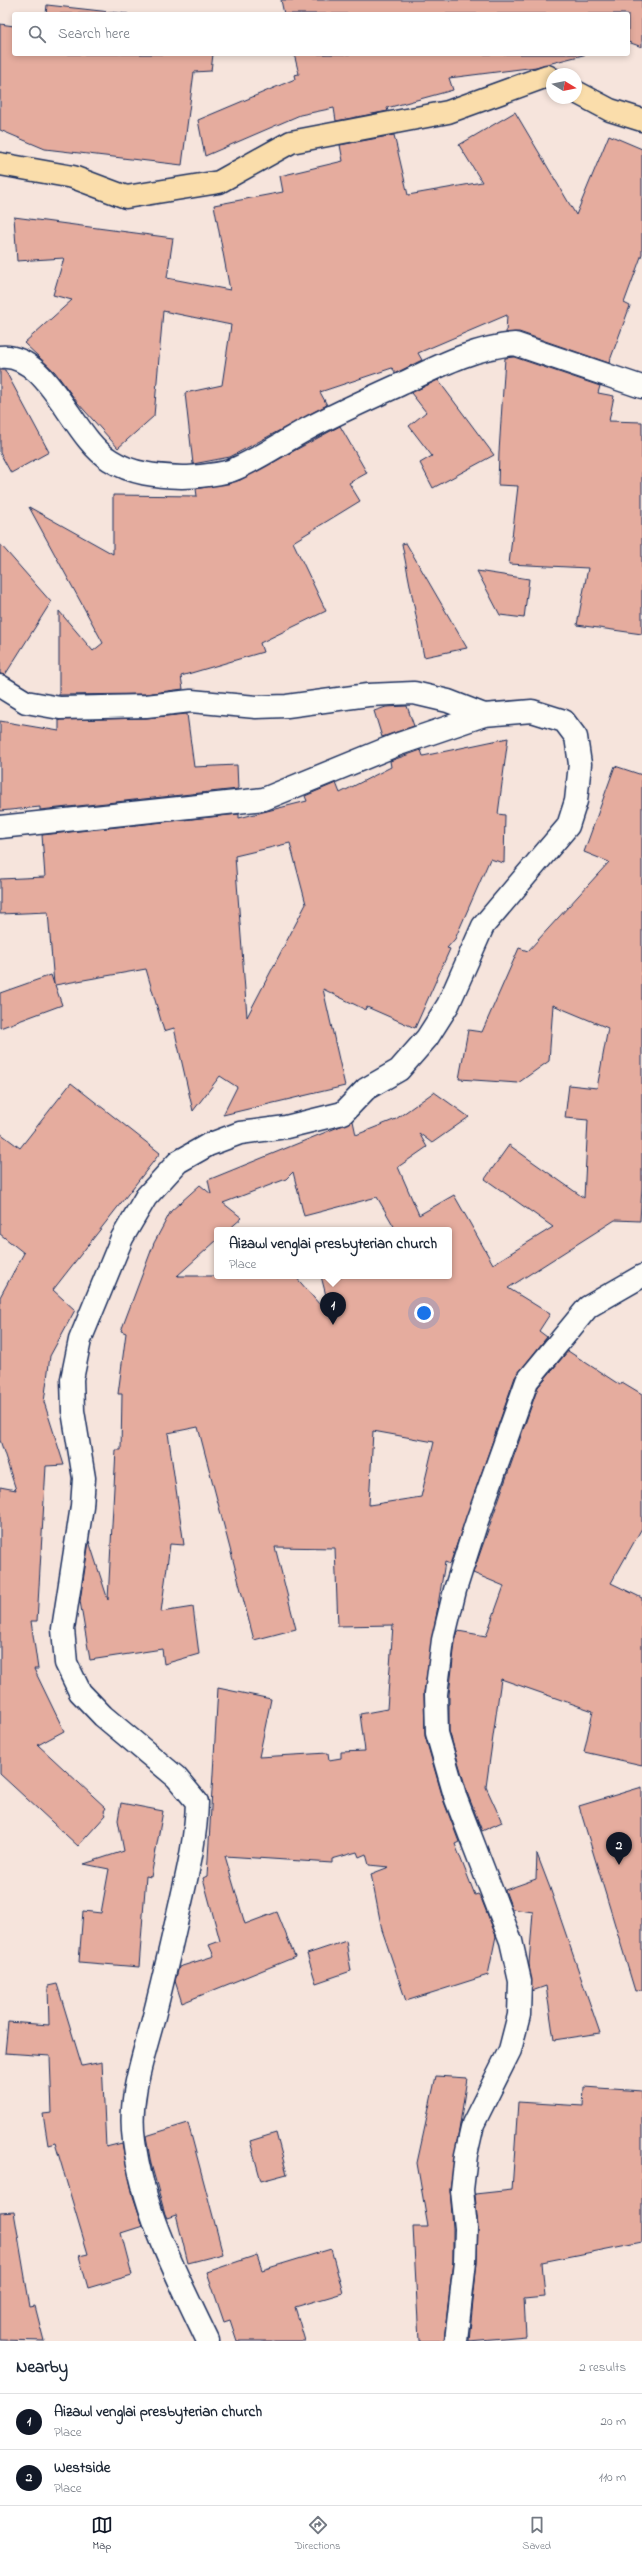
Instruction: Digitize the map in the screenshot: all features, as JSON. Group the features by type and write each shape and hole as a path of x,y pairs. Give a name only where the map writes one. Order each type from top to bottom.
{"main road":[{"path":"0,164 73,177 126,197 219,182 291,142 448,112 546,76"},
{"path":"582,95 610,110 642,120"}],"street":[{"path":"0,357 23,360 39,374 92,446 109,460 129,470 154,476 184,477 234,470 327,418 463,355 492,346 515,344 642,387"},
{"path":"0,686 26,702 60,708 146,706 191,701 256,707 287,706 368,695 414,693 448,701 484,715"},
{"path":"0,827 264,799 396,745 484,715 532,711 564,720 576,737 580,764 576,801 568,826 483,926 448,1005 427,1038 399,1070 366,1089 343,1113 286,1128 240,1133 208,1145 178,1162 146,1197 122,1238 102,1283 80,1340 72,1379 73,1411 84,1478 82,1506 62,1629 66,1663 80,1692 103,1716 176,1777 196,1802 195,1838 165,1973 138,2076 133,2108 134,2140 146,2194 161,2243 208,2341"},
{"path":"456,2341 466,2262 466,2228 462,2190 466,2155 473,2124 510,2050 519,2015 520,1981 511,1940 496,1896 470,1835 437,1733 436,1694 443,1640 455,1590 477,1521 527,1381 588,1307 642,1276"}],"building":[{"path":"281,0 642,0 642,47 630,43 630,12 284,12"},
{"path":"47,5 110,12 46,12"},
{"path":"0,24 12,26 12,56 213,56 211,71 194,72 182,165 45,149 0,130"},
{"path":"294,56 579,56 536,67 449,78 453,90 387,108 388,111 336,121 334,108 300,115 205,156 198,120 295,79 294,75 299,74"},
{"path":"515,112 576,215 609,135 642,149 642,254 624,303 630,306 609,363 519,332 506,333 507,315 418,353 422,360 396,373 392,368 320,392 327,405 230,457 193,464 185,393 222,385 231,325 163,311 154,416 118,448 77,402 55,372 24,343 72,300 53,295 64,258 17,261 14,217 173,238 167,278 230,290 214,205 283,192 280,176 343,161 340,145 394,135 408,195 482,182 459,145"},
{"path":"514,357 600,386 598,393 614,396 609,421 642,422 642,634 577,625 588,568 509,564 518,486 498,485 505,358"},
{"path":"0,370 5,370 49,452 11,473 0,453"},
{"path":"438,380 494,455 433,488 420,463 432,456 409,426 426,412 411,393"},
{"path":"340,426 367,473 349,483 360,501 293,542 326,611 260,643 263,652 181,676 183,689 145,694 59,695 59,611 93,651 103,643 29,507 113,554 113,495 197,496 196,489 240,480"},
{"path":"406,543 467,648 424,657 402,544"},
{"path":"0,544 51,602 5,675 0,674"},
{"path":"477,571 529,579 524,618 500,615"},
{"path":"407,706 414,726 382,737 374,711 386,707"},
{"path":"187,714 194,767 237,765 238,789 40,810 40,807 0,811 0,721 59,731 59,720 146,718"},
{"path":"508,738 498,814 505,815 504,863 490,859 455,939 447,948 450,949 415,1028 367,1007 366,1010 323,989 345,1086 223,1115 237,1087 220,1076 193,1111 174,1028 164,1031 146,969 55,985 62,1005 0,1028 0,993 51,975 54,984 48,912 0,914 0,879 45,877 42,835 239,814 239,818 307,801 305,796 336,783 340,793 391,767 390,761 421,750 423,756","holes":["290,843 306,904 247,1017 235,856"]},
{"path":"615,766 642,775 642,1187 640,1221 615,1220 508,1288 550,1314 539,1331 547,1337 515,1377 450,1564 445,1562 424,1692 425,1736 444,1802 459,1842 455,1844 475,1895 478,1894 481,1898 496,1936 488,1975 406,2001 382,1930 371,1874 389,1867 369,1865 366,1854 359,1857 357,1852 332,1859 332,1863 225,1856 245,1924 277,1912 295,1957 182,2003 175,1981 179,1967 214,1956 209,1945 220,1941 203,1878 207,1876 218,1688 271,1699 259,1757 328,1753 329,1760 341,1758 341,1752 365,1751 360,1714 387,1709 393,1625 338,1626 335,1548 275,1547 296,1629 254,1640 198,1427 168,1433 184,1545 170,1544 161,1612 193,1607 199,1654 164,1664 162,1649 90,1660 80,1601 89,1541 108,1600 116,1450 121,1450 122,1394 118,1394 126,1333 121,1331 154,1243 171,1211 200,1185 211,1194 208,1180 353,1121 356,1135 396,1119 434,1092 469,1117 432,1143 419,1133 427,1147 398,1167 419,1215 454,1195 493,1264 553,1227 485,1179 509,1145 584,1198 588,1120 565,1118 569,1085 597,1088 608,1028 553,1005 549,1061 518,1083 459,1079 468,1030 482,1032 519,948 528,951 609,862 584,852","holes":["373,1431 434,1442 421,1497 369,1505"]},
{"path":"71,1083 160,1153 53,1290 75,1310 50,1356 44,1402 64,1465 46,1466 37,1621 31,1621 38,1669 34,1669 64,1731 38,1745 106,1808 104,1811 106,1815 78,1846 0,1774 0,1487 16,1490 0,1440 0,1297 24,1253 0,1234 0,1133 20,1148"},
{"path":"568,1351 620,1385 622,1382 642,1394 642,1528 611,1583 642,1598 642,1765 584,1752 593,1711 501,1679 486,1787 502,1822 482,1831 468,1795 449,1731 449,1695 455,1642 458,1631 486,1636 504,1586 473,1573 538,1387"},
{"path":"642,1787 642,1990 635,1991 579,1806"},
{"path":"121,1803 163,1811 151,1877 146,1876 139,1967 79,1962 83,1911 101,1913 109,1869 84,1864 124,1851 118,1820"},
{"path":"537,1854 600,2033 554,2040 546,1986 532,1991 529,1964 533,1912 512,1909 505,1890 536,1879"},
{"path":"346,1941 351,1971 316,1983 307,1954"},
{"path":"57,1984 82,2066 102,2062 106,2147 122,2143 133,2196 143,2226 121,2233 132,2275 88,2288 79,2256 88,2254 55,2143 48,2145 43,2114 52,2113 50,2056 5,2053 8,2022 49,2025 48,1986"},
{"path":"436,2076 467,2078 450,2189 453,2228 453,2261 444,2341 419,2341 413,2227 428,2227 417,2163"},
{"path":"584,2087 642,2091 642,2242 542,2262 545,2297 524,2299 526,2336 469,2341 477,2262 478,2227 475,2194 512,2190 518,2102 583,2106"},
{"path":"188,2123 223,2254 188,2263 176,2215 167,2218 165,2214 151,2164 146,2136"},
{"path":"276,2133 287,2174 261,2181 250,2141"},
{"path":"14,2212 30,2307 35,2306 44,2341 0,2340 0,2213"},
{"path":"331,2249 343,2293 295,2307 305,2341 237,2341 230,2320 224,2322 207,2272 257,2255 262,2270"}],"place":[{"name":"Aizawl venglai presbyterian church","path":"333,1325"},
{"name":"Westside","path":"619,1865"}]}
